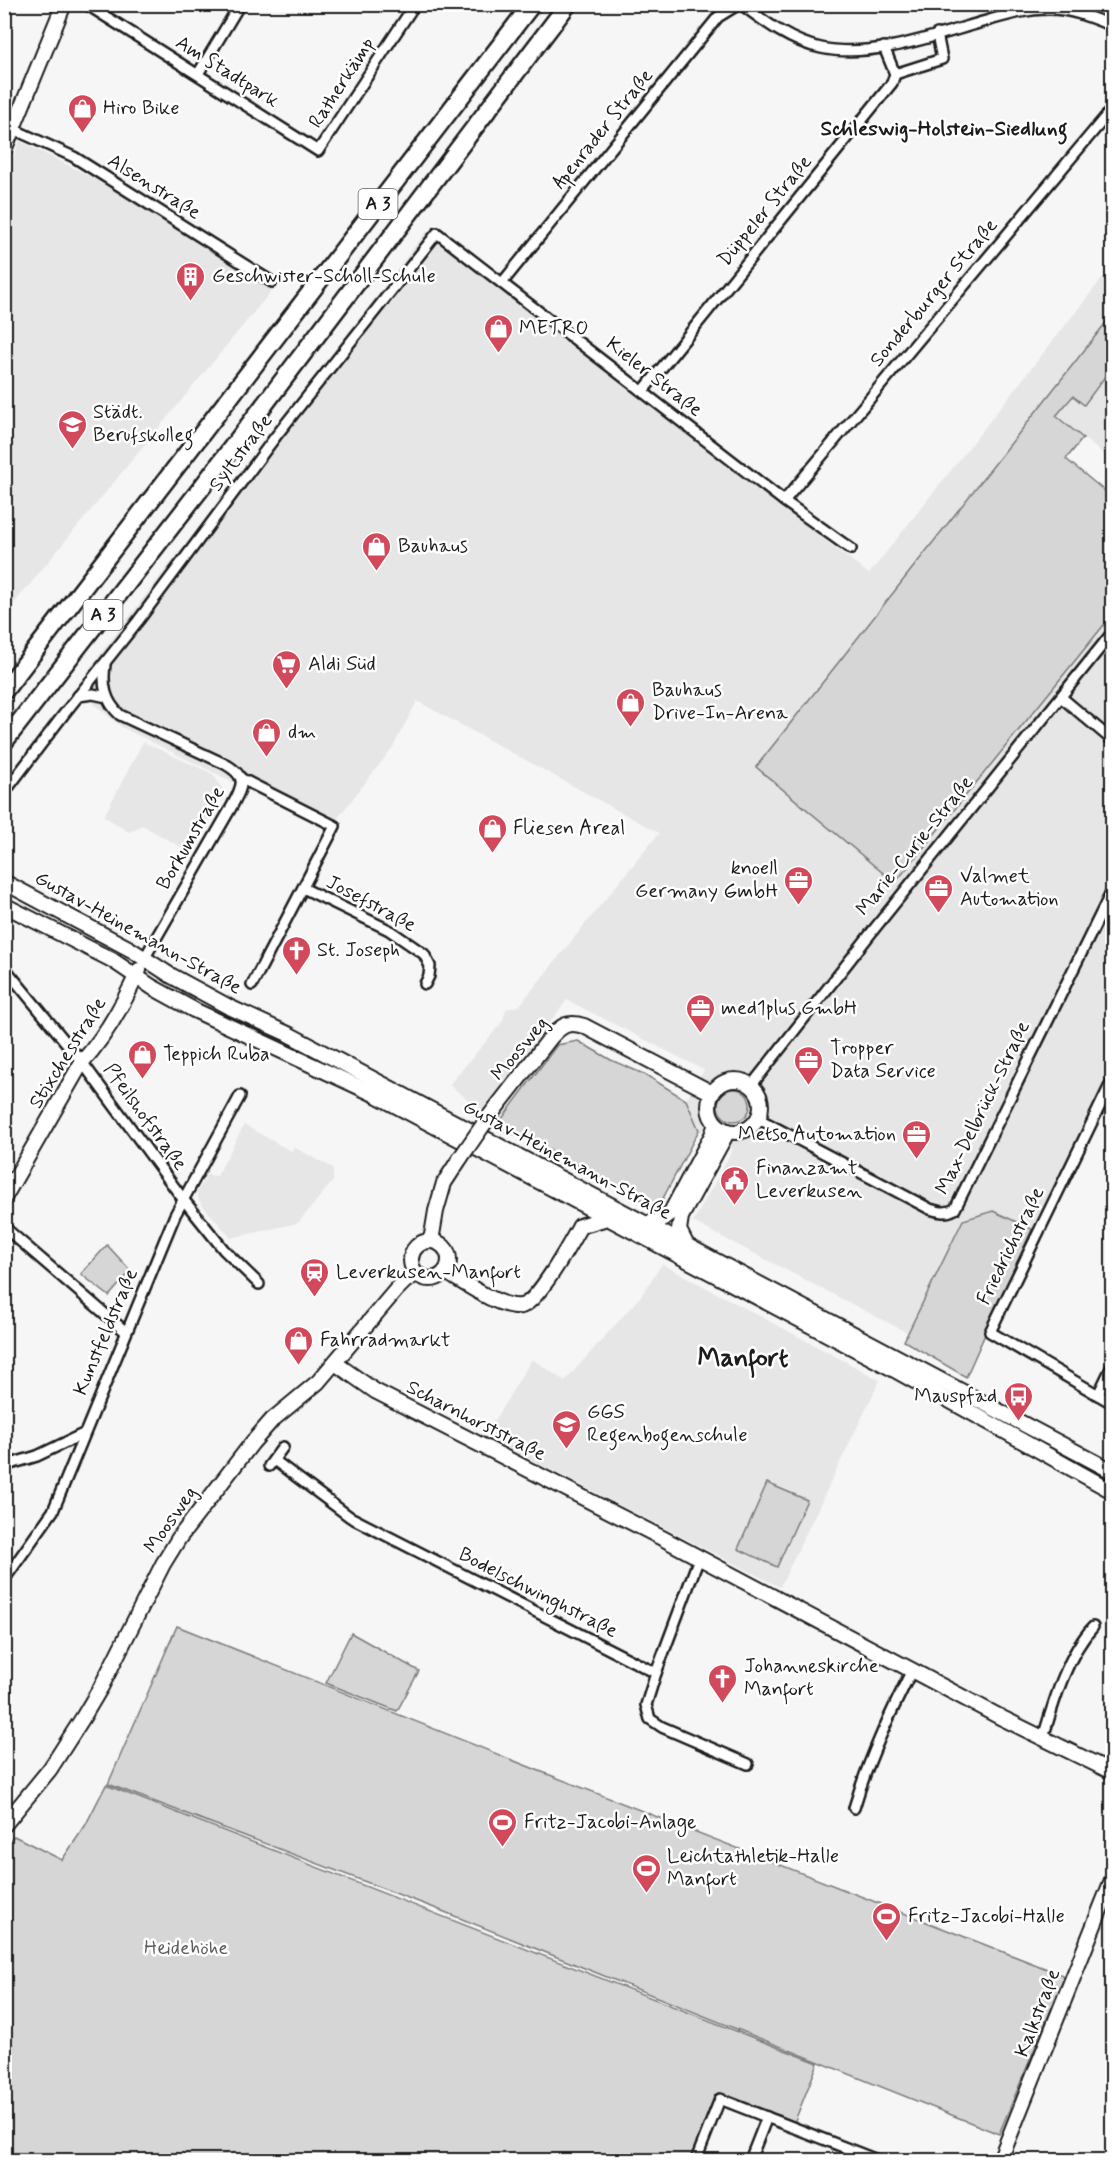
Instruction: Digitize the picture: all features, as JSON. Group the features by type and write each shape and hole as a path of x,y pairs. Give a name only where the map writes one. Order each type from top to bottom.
{"highway":[{"name":"A 3","path":"4,691 532,4"},
{"name":"A 3","path":"4,742 202,488 568,4"}],"street":[{"path":"4,150 64,4"},
{"name":"Am Stadtpark","path":"86,4 318,151"},
{"path":"198,74 240,4"},
{"name":"Ratherkämp","path":"318,151 415,4"},
{"path":"740,4 797,41 820,48 852,51 884,47 1016,12 1049,9 1077,12 1112,26"},
{"name":"Apenrader Straße","path":"502,283 718,17 740,4"},
{"path":"884,47 895,74 942,59 937,34"},
{"name":"Düppeler Straße","path":"643,391 892,83 895,74"},
{"name":"Sonderburger Straße","path":"784,501 1113,109"},
{"name":"Alsenstraße","path":"13,129 74,158 272,282"},
{"name":"Kieler Straße","path":"437,233 784,501 851,549"},
{"name":"Syltstraße","path":"4,794 276,436 437,233"},
{"name":"Marie-Curie-Straße","path":"751,1086 1113,633"},
{"path":"78,696 93,694 107,697 103,679 105,664"},
{"name":"Borkumstraße","path":"107,697 112,708 120,715 225,764 238,773 242,779 241,787 232,806 144,959"},
{"path":"1060,697 1113,740"},
{"name":"Josefstraße","path":"242,779 335,826 252,985"},
{"name":"Gustav-Heinemann-Straße","path":"4,882 130,948 170,975 229,1007 288,1034 1113,1471"},
{"name":"Josefstraße","path":"303,888 389,930 424,954 430,966 425,984"},
{"name":"Max-Delbrück-Straße","path":"757,1118 930,1209 940,1213 955,1209 1113,891"},
{"name":"Gustav-Heinemann-Straße","path":"4,905 111,960 194,1010 374,1094 885,1365 1113,1491"},
{"name":"Stixchesstraße","path":"4,1198 82,1062 95,1048 144,959"},
{"name":"Pfeilshofstraße","path":"4,967 82,1062 183,1199 224,1250 259,1284"},
{"name":"Moosweg","path":"431,1241 444,1183 488,1118 560,1027 571,1022 584,1026 712,1093"},
{"path":"729,1080 737,1080 751,1086 759,1097 757,1118 742,1130 722,1127 709,1109 712,1093 722,1083 729,1080"},
{"name":"Friedrichstraße","path":"1113,1082 990,1332 1113,1403"},
{"name":"Kunstfeldstraße","path":"4,1580 53,1511 83,1434 183,1199 240,1096"},
{"path":"645,1224 662,1220 671,1212 712,1135 722,1127"},
{"path":"687,1246 680,1230 681,1217 722,1127"},
{"path":"570,1198 580,1226"},
{"path":"446,1272 497,1300 523,1306 537,1295 580,1226 607,1218"},
{"path":"4,1227 126,1332"},
{"path":"431,1241 443,1246 448,1252 449,1265 446,1272 432,1280 416,1274 412,1267 412,1252 417,1246 431,1241"},
{"name":"Moosweg","path":"4,1825 50,1769 82,1719 101,1687 158,1572 179,1538 272,1420 318,1382 396,1290 416,1274"},
{"name":"Scharnhorststraße","path":"335,1363 375,1391 1043,1738 1113,1772"},
{"path":"1098,1395 1113,1366"},
{"path":"4,1466 37,1456 83,1434"},
{"name":"Bodelschwinghstraße","path":"283,1447 272,1463 350,1517 656,1673"},
{"path":"699,1558 646,1705 650,1719 662,1727 748,1764"},
{"path":"1043,1738 1073,1653 1093,1627"},
{"path":"854,1808 886,1725 912,1670"},
{"name":"Kalkstraße","path":"1000,2160 1113,1880"},
{"path":"696,2160 720,2099 877,2160"},
{"path":"750,2160 767,2117"}],"shaded area":[{"name":"Städt. Berufskolleg","path":"20,141 95,179 273,289 7,612 4,611 4,178"},
{"path":"426,232 869,574 1112,266 1112,316 756,767 895,882 1112,615 1112,1067 1032,1229 994,1211 963,1220 908,1333 693,1222 733,1149 699,1130 686,1100 704,1070 567,1000 482,1110 449,1085 503,1021 506,1009 519,1006 659,833 417,701 393,747 329,829 123,728 94,704 88,670"},
{"path":"1112,367 1112,461 1056,416 1073,396 1084,404"},
{"path":"143,742 213,774 223,790 193,854 142,825 129,832 104,816"},
{"path":"244,1125 291,1151 294,1147 333,1168 333,1181 298,1223 231,1238 199,1201 197,1192 207,1175 217,1176"},
{"path":"662,1264 880,1380 780,1587 485,1436 532,1359 565,1381 641,1296"}],"green space":[{"path":"1112,315 1112,367 1084,405 1073,396 1056,416 1083,438 1066,459 1112,497 1112,615 895,883 756,767"},
{"path":"578,1041 611,1060 646,1075 686,1100 699,1130 660,1204 651,1205 527,1138 495,1128 557,1045"},
{"path":"734,1089 745,1094 750,1105 745,1116 734,1121 723,1116 718,1105 723,1094"},
{"path":"993,1211 1032,1229 966,1377 904,1341 963,1220"},
{"path":"107,1245 131,1271 109,1296 81,1274"},
{"path":"767,1483 807,1500 777,1567 738,1549"},
{"name":"Fritz-Jacobi-Anlage","path":"177,1626 537,1770 1065,1976 999,2134 437,1909 108,1784"},
{"path":"351,1633 419,1671 397,1711 326,1683"},
{"name":"Heidehöhe","path":"106,1785 818,2063 794,2123 718,2094 692,2160 5,2160 4,1846 14,1836 62,1860 85,1826"}],"place":[{"name":"Hiro Bike","path":"82,134"},
{"name":"Geschwister-Scholl-Schule","path":"191,302"},
{"name":"METRO","path":"498,354"},
{"name":"Städt. Berufskolleg","path":"72,450"},
{"name":"Bauhaus","path":"377,572"},
{"name":"Aldi Süd","path":"287,690"},
{"name":"Bauhaus Drive-In-Arena","path":"631,728"},
{"name":"dm","path":"267,758"},
{"name":"Fliesen Areal","path":"492,854"},
{"name":"knoell Germany GmbH","path":"799,906"},
{"name":"Valmet Automation","path":"939,914"},
{"name":"St. Joseph","path":"296,976"},
{"name":"med1plus GmbH","path":"700,1034"},
{"name":"Teppich Ruba","path":"142,1080"},
{"name":"Tropper Data Service","path":"809,1086"},
{"name":"Metso Automation","path":"917,1160"},
{"name":"Finanzamt Leverkusen","path":"735,1206"},
{"name":"Leverkusen-Manfort","path":"315,1298"},
{"name":"Fahrradmarkt","path":"299,1366"},
{"name":"Mauspfad","path":"1018,1422"},
{"name":"GGS Regenbogenschule","path":"566,1450"},
{"name":"Johanneskirche Manfort","path":"723,1704"},
{"name":"Fritz-Jacobi-Anlage","path":"503,1848"},
{"name":"Leichtathletik-Halle Manfort","path":"646,1894"},
{"name":"Fritz-Jacobi-Halle","path":"887,1942"}],"district":[{"name":"Schleswig-Holstein-Siedlung","path":"944,129"},
{"name":"Manfort","path":"743,1359"}]}
